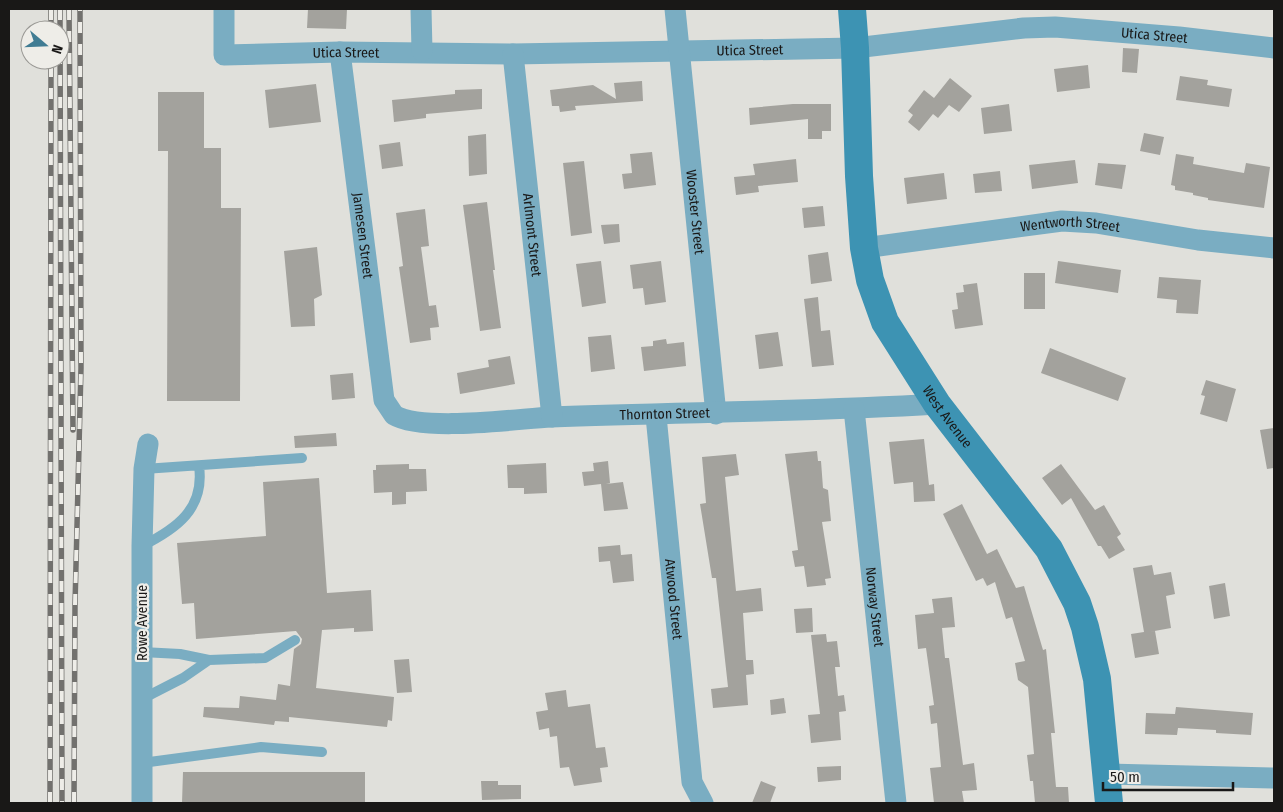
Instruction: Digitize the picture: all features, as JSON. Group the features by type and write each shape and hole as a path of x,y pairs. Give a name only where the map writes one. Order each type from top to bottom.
{"street":[{"name":"Utica Street","path":"224,9 224,55 422,51 513,54 855,48 1024,28 1055,27 1179,37 1274,48"},
{"path":"421,9 422,51"},
{"name":"Wooster Street","path":"675,9 716,414"},
{"name":"West Avenue","path":"852,9 859,176 864,248 870,280 885,322 937,404 1049,549 1077,603 1085,627 1097,679 1109,803"},
{"name":"Jamesen Street","path":"340,52 384,400 394,415"},
{"name":"Arlmont Street","path":"513,54 552,417"},
{"name":"Wentworth Street","path":"864,248 1062,221 1096,223 1198,240 1274,248"},
{"name":"Thornton Street","path":"394,415 418,422 456,423 552,417 716,414 937,404"},
{"name":"Norway Street","path":"854,409 896,803"},
{"name":"Atwood Street","path":"656,416 692,782 703,803"},
{"name":"Rowe Avenue","path":"142,803 142,546 144,468 148,444"},
{"path":"1107,774 1274,778"}],"lane":[{"path":"144,468 302,458"},
{"path":"142,546 169,532 189,513 201,481 199,466"},
{"path":"142,652 180,654 209,660 265,658 295,640"},
{"path":"142,699 183,678 209,660"},
{"path":"142,763 261,747 322,752"}],"building":[{"path":"308,9 347,9 346,29 307,28"},
{"path":"1123,48 1139,49 1137,73 1122,72"},
{"path":"1088,65 1090,88 1057,92 1054,69"},
{"path":"1180,76 1208,80 1207,85 1232,89 1229,107 1176,100"},
{"path":"950,78 972,96 959,112 949,105 938,118 933,114 919,131 908,122 913,115 908,111 924,90 934,98"},
{"path":"642,81 643,101 575,106 576,110 560,112 559,106 552,106 550,90 593,85 616,99 614,83"},
{"path":"316,84 321,122 269,128 265,90"},
{"path":"482,89 482,109 426,114 426,118 394,122 392,100 455,94 455,90"},
{"path":"158,92 204,92 204,148 221,148 221,208 241,208 240,401 167,401 168,151 158,151"},
{"path":"793,104 831,104 831,131 822,131 822,139 808,139 808,119 750,125 749,108"},
{"path":"1009,104 1012,131 984,134 981,108"},
{"path":"1144,133 1164,137 1160,155 1140,151"},
{"path":"486,134 487,174 469,176 468,136"},
{"path":"400,142 403,166 382,169 379,145"},
{"path":"652,152 656,185 624,189 622,174 632,173 630,154"},
{"path":"1176,154 1194,157 1193,164 1244,173 1246,163 1270,167 1264,208 1208,200 1208,198 1193,195 1193,193 1175,190 1175,186 1171,185"},
{"path":"796,159 798,182 758,186 759,192 736,195 734,177 755,175 753,164"},
{"path":"1075,160 1078,183 1032,189 1029,165"},
{"path":"584,161 592,233 571,236 563,163"},
{"path":"1098,163 1126,165 1122,189 1095,185"},
{"path":"1000,171 1002,191 975,193 973,174"},
{"path":"944,173 947,199 907,204 904,178"},
{"path":"487,202 495,270 493,270 501,328 480,331 463,205"},
{"path":"823,206 825,226 804,228 802,208"},
{"path":"425,209 429,246 421,247 429,306 436,305 439,327 430,328 431,340 410,343 399,267 403,266 396,213"},
{"path":"619,224 620,242 604,244 601,225"},
{"path":"317,247 322,295 314,299 315,326 291,327 284,251"},
{"path":"828,252 832,281 811,284 808,255"},
{"path":"601,261 606,303 582,307 576,264"},
{"path":"661,261 666,302 645,305 643,288 633,289 630,265"},
{"path":"1058,261 1121,270 1118,293 1055,283"},
{"path":"1024,273 1045,273 1045,309 1024,309"},
{"path":"1159,277 1201,280 1198,314 1176,313 1177,300 1157,298"},
{"path":"977,283 983,325 955,329 952,310 958,309 956,293 964,292 963,285"},
{"path":"818,297 821,331 830,330 834,365 812,367 804,299"},
{"path":"778,332 783,366 759,369 755,335"},
{"path":"611,335 615,369 591,372 588,337"},
{"path":"666,339 667,344 684,342 686,366 644,371 641,347 653,346 653,341"},
{"path":"1050,348 1126,378 1118,401 1041,373"},
{"path":"510,356 515,384 460,394 457,373 489,367 488,360"},
{"path":"353,373 355,398 332,400 330,375"},
{"path":"1206,380 1236,389 1227,422 1200,414 1205,396 1201,395"},
{"path":"1274,428 1274,468 1267,469 1260,430"},
{"path":"336,433 337,446 295,448 294,436"},
{"path":"924,439 929,485 934,484 935,501 914,502 913,482 894,484 889,442"},
{"path":"817,451 818,461 821,461 823,488 828,490 831,521 822,522 831,578 825,579 826,585 807,587 804,566 795,567 792,551 798,550 785,454"},
{"path":"736,454 739,475 725,477 736,591 761,588 763,611 743,613 746,660 753,660 754,674 746,675 748,705 713,708 711,689 728,687 716,578 712,578 700,504 706,503 702,457"},
{"path":"608,461 610,483 606,484 623,482 628,509 604,511 601,484 584,486 582,472 594,471 593,463"},
{"path":"546,463 547,493 524,494 524,488 508,488 507,465"},
{"path":"409,464 409,469 426,469 427,491 406,492 406,504 392,505 392,492 374,493 373,470 376,470 376,465"},
{"path":"1061,464 1095,510 1104,505 1121,534 1117,537 1125,550 1109,559 1101,546 1098,546 1071,498 1062,505 1042,478"},
{"path":"319,478 327,593 371,590 373,631 354,632 354,628 322,630 316,688 394,697 392,721 388,720 387,727 289,717 289,722 275,721 274,725 203,717 204,707 239,708 240,696 276,700 278,684 290,686 294,649 301,644 302,639 296,631 196,639 194,603 182,604 177,543 266,536 263,482"},
{"path":"962,504 987,554 997,549 1016,588 1024,586 1043,650 1046,649 1055,733 1051,733 1056,787 1068,787 1069,803 1035,803 1033,781 1030,781 1027,755 1034,754 1028,687 1018,680 1015,663 1025,661 1012,617 1006,619 995,582 987,586 983,578 976,581 943,514"},
{"path":"620,545 621,555 632,554 634,581 613,583 610,561 599,562 598,547"},
{"path":"1152,565 1154,575 1171,572 1175,594 1166,596 1171,628 1149,632 1155,631 1159,654 1135,658 1131,634 1144,632 1133,568"},
{"path":"1225,583 1230,616 1214,619 1209,586"},
{"path":"952,597 955,627 942,628 945,658 949,658 963,765 974,763 977,790 962,791 964,803 934,803 930,768 941,767 937,723 931,724 929,706 934,705 926,648 918,649 915,615 934,613 932,599"},
{"path":"812,608 813,632 796,633 794,609"},
{"path":"826,634 827,642 837,641 840,667 835,667 838,696 844,695 846,711 839,712 841,740 811,743 808,715 820,714 811,635"},
{"path":"409,659 412,692 397,693 394,660"},
{"path":"566,690 568,707 590,704 596,748 605,747 608,767 600,768 602,782 574,786 569,767 560,768 557,736 550,737 549,728 539,730 536,712 548,710 545,693"},
{"path":"784,698 786,713 771,715 770,700"},
{"path":"1176,707 1253,713 1251,735 1216,733 1216,730 1178,728 1177,735 1145,734 1146,713 1175,714"},
{"path":"841,766 841,780 818,782 817,767"},
{"path":"183,772 365,772 365,803 182,803"},
{"path":"481,781 498,781 498,785 521,785 521,799 482,800"},
{"path":"761,781 776,787 770,803 752,803"}],"railway":[{"path":"51,9 51,20"},
{"path":"60,9 62,803"},
{"path":"69,9 73,430"},
{"path":"74,803 75,605 81,368 80,9"},
{"path":"50,803 51,70"}]}
